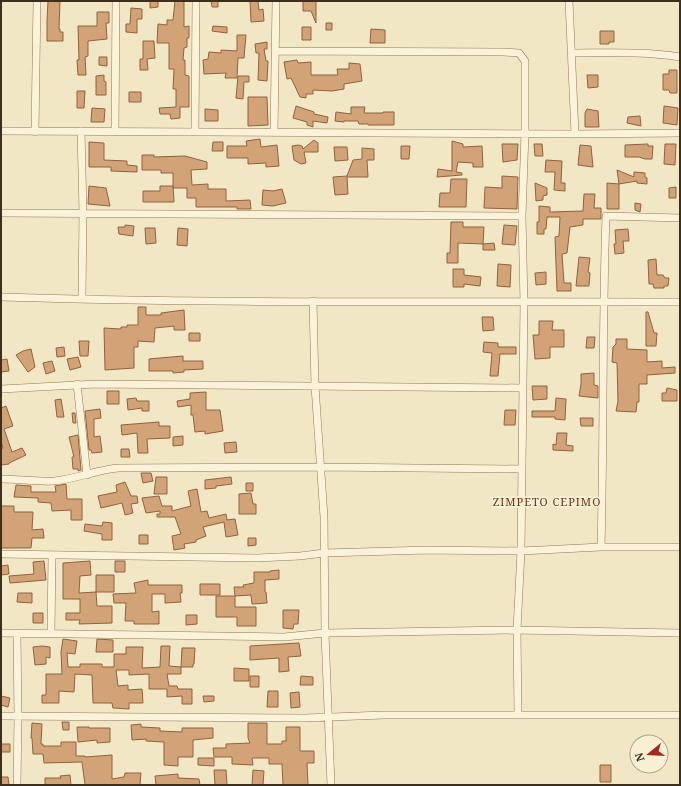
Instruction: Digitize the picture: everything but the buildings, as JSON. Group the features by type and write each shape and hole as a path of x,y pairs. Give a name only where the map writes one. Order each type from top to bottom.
{"street":[{"path":"34,132 37,1"},
{"path":"115,132 116,1"},
{"path":"195,132 196,1"},
{"path":"274,133 276,1"},
{"path":"569,1 570,53 575,134"},
{"path":"275,51 519,53 525,61 525,134 522,216 524,302 521,551 517,630 518,715"},
{"path":"570,53 652,54 680,57"},
{"path":"1,131 525,134 680,133"},
{"path":"81,131 83,212 82,299"},
{"path":"1,213 83,212 522,216"},
{"path":"601,547 604,449 603,302 606,216 680,218"},
{"path":"1,297 313,301 680,302"},
{"path":"313,301 315,386 321,467 325,633 331,785"},
{"path":"1,389 77,384 522,388"},
{"path":"77,384 87,475"},
{"path":"1,479 54,481 118,468 321,467 521,469"},
{"path":"1,554 257,558 300,556 324,553 428,550 521,551 601,547 680,547"},
{"path":"51,633 52,555"},
{"path":"1,633 284,637 325,633 517,630 680,632"},
{"path":"17,633 17,785"},
{"path":"1,716 305,718 384,715 680,715"}],"district":[{"name":"ZIMPETO CEPIMO","path":"547,501"}]}
